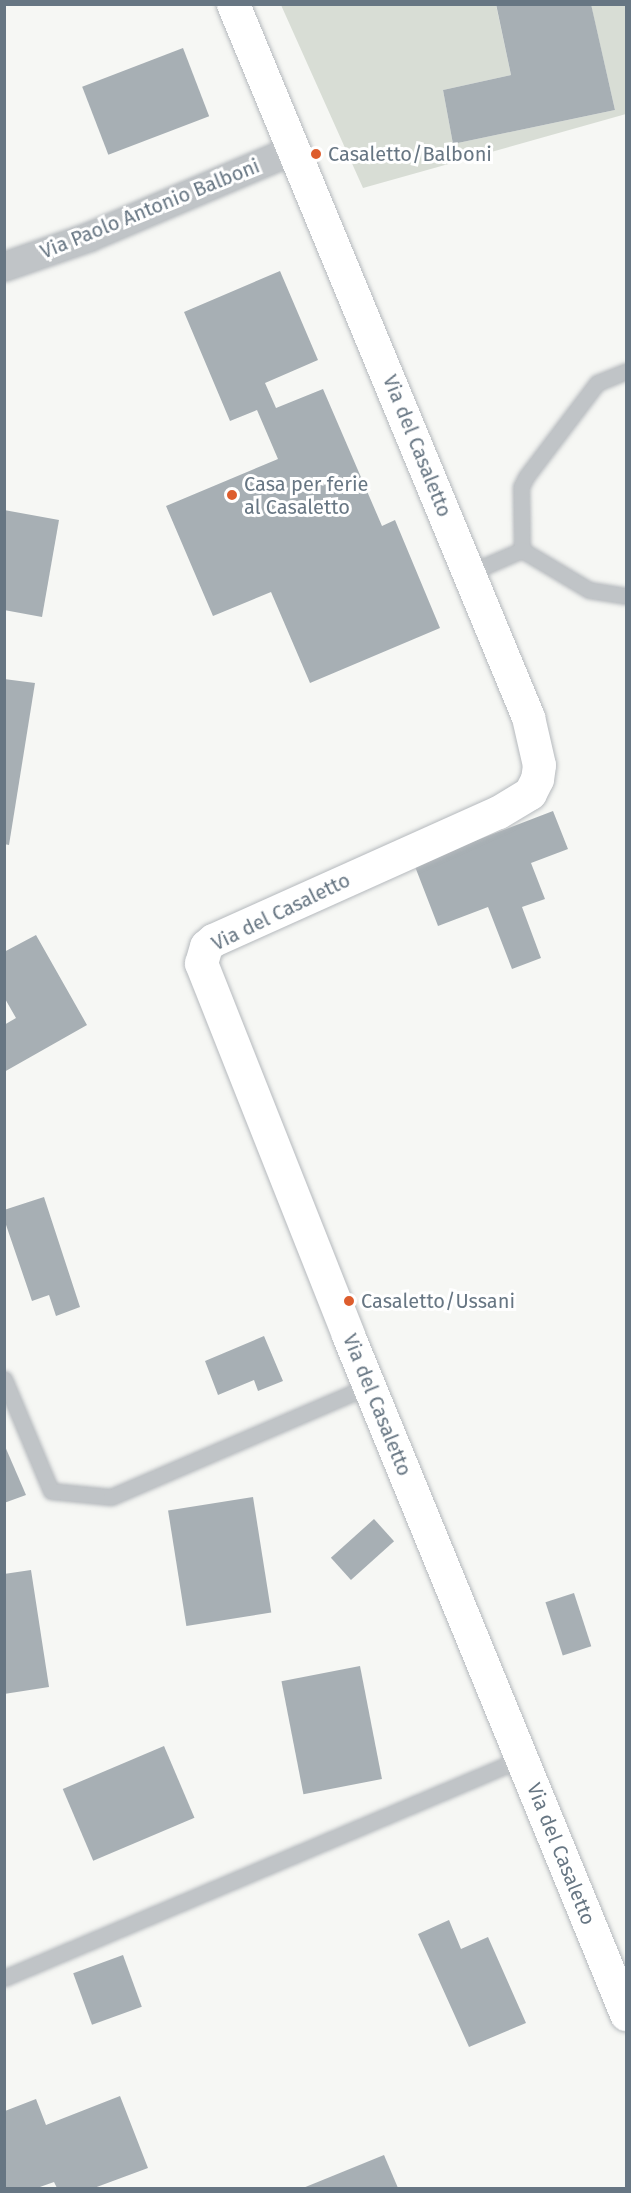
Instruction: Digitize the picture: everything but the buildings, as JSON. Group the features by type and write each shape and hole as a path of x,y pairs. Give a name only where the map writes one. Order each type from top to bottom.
{"street":[{"name":"Via del Casaletto","path":"233,4 528,717 538,765 537,779 530,793 498,812 223,935 206,946 202,954 204,971 369,1386 627,2014"},
{"name":"Via Paolo Antonio Balboni","path":"4,267 90,237 294,150"}],"lane":[{"path":"522,550 521,487 526,477 597,383 627,371"},
{"path":"469,573 522,550"},
{"path":"522,550 589,590 627,596"},
{"path":"4,1379 51,1491 111,1497 369,1386"},
{"path":"4,1978 521,1759"}],"shaded area":[{"path":"281,5 496,5 511,75 443,90 453,144 615,110 591,5 626,5 626,114 363,188"}],"place":[{"name":"Casaletto/Balboni","path":"316,154"},
{"name":"Casa per ferie al Casaletto","path":"232,495"},
{"name":"Casaletto/Ussani","path":"349,1301"}]}
